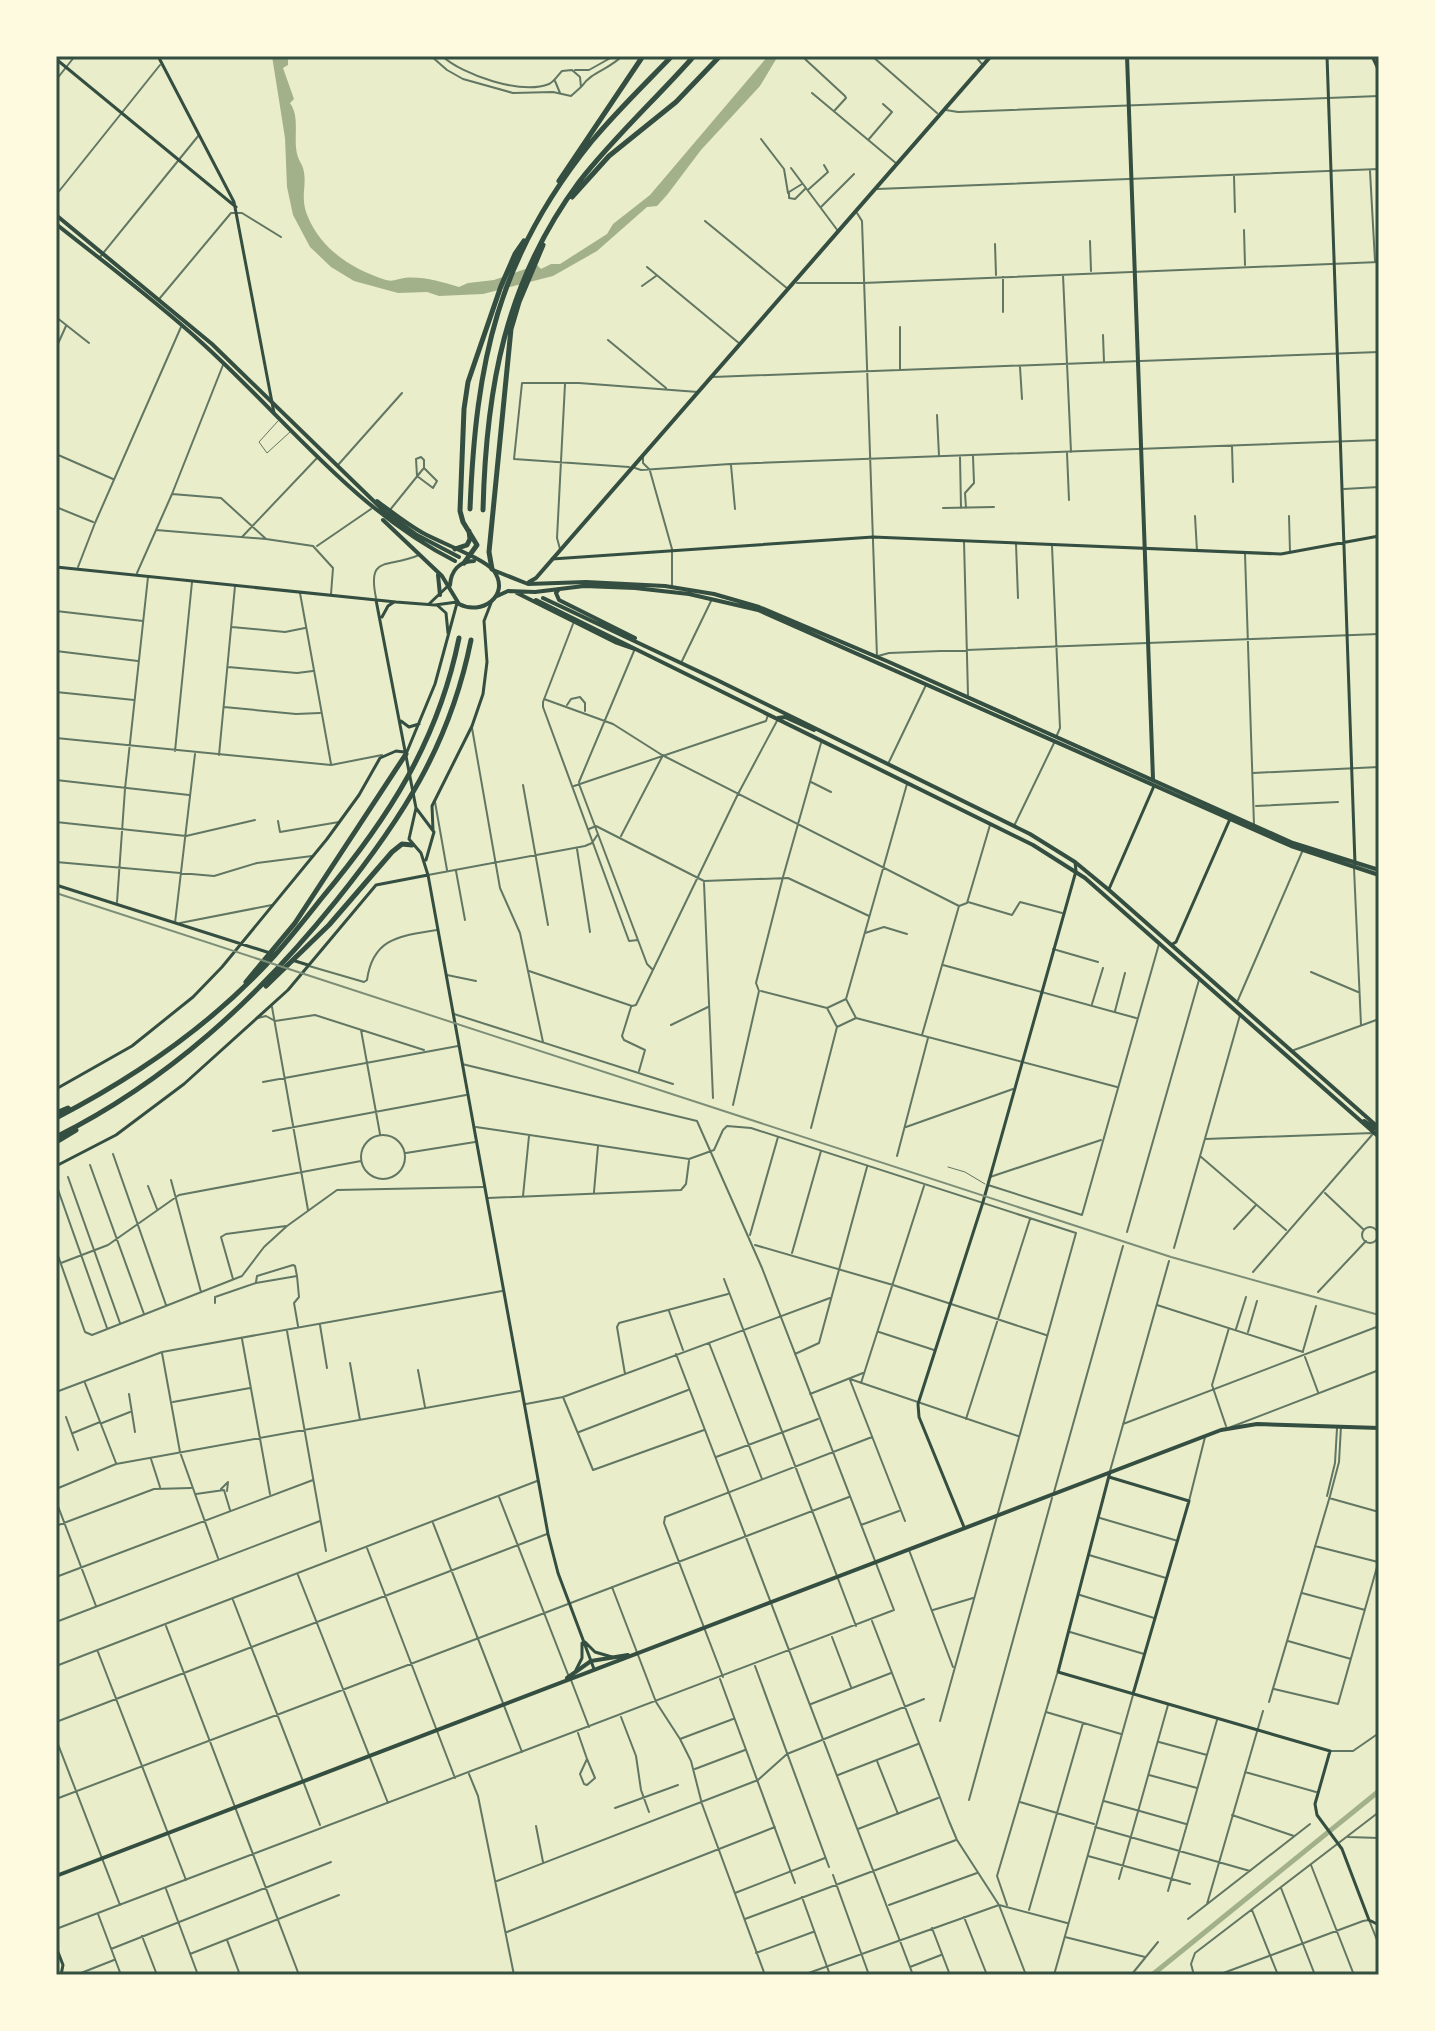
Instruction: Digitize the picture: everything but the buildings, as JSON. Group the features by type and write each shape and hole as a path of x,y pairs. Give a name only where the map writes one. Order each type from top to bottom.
{"highway":[{"path":"550,200 563,171 643,56"},
{"path":"459,560 470,557 477,543 460,511 465,403 473,365 510,277 550,200 603,128 672,56"},
{"path":"483,510 489,410 499,355 514,309 548,229 599,158 694,56"},
{"path":"561,209 609,156 682,96 720,56"},
{"path":"493,570 489,552 514,309"},
{"path":"470,509 479,392 492,320"},
{"path":"455,549 467,545 469,530"},
{"path":"56,1116 91,1099 171,1048 274,957 337,881 398,797 431,731 448,683 459,638"},
{"path":"56,1140 175,1064 253,996 323,918 407,806 435,755 450,719 471,640"},
{"path":"239,991 295,923 405,761"},
{"path":"253,996 275,980 329,925 392,852 402,844 414,846"}],"main road":[{"path":"158,56 236,209 274,413"},
{"path":"518,582 534,580 560,551 857,212 989,56"},
{"path":"1127,56 1153,779"},
{"path":"1327,56 1355,866"},
{"path":"1372,56 1379,71"},
{"path":"56,59 236,209"},
{"path":"56,215 159,299 400,524 459,560"},
{"path":"56,224 184,323 449,586 457,602 435,684 405,761"},
{"path":"359,488 427,535 518,582 534,585 586,582 672,587 779,614 968,698 1154,786 1355,866"},
{"path":"374,510 413,539 459,560 481,563"},
{"path":"552,559 873,537 1245,554 1290,553 1379,536"},
{"path":"429,604 449,586 459,560"},
{"path":"56,567 396,602 435,605 457,602 474,609 491,603"},
{"path":"435,569 440,581 440,595"},
{"path":"425,864 434,838 430,813 472,726 481,700 486,674 485,617 498,583 493,570"},
{"path":"495,597 503,592 561,588 635,588 713,596 758,610 877,659 926,684 1153,779 1303,851 1379,872"},
{"path":"561,588 556,591 558,599 629,635 646,649"},
{"path":"512,591 573,622 681,663 1014,827 1075,862 1237,1002 1378,1131"},
{"path":"543,598 990,824 1076,871 1361,1122 1365,1121 1378,1131"},
{"path":"376,600 416,806 433,830"},
{"path":"536,600 635,648"},
{"path":"382,621 388,606 396,602"},
{"path":"435,605 446,613 447,637"},
{"path":"766,704 769,714"},
{"path":"778,718 785,717 809,730 817,730"},
{"path":"400,720 411,727 421,721"},
{"path":"56,1089 122,1052 160,1026 193,997 313,856 368,782 382,755 399,751 405,761"},
{"path":"1105,764 1150,781 1153,779"},
{"path":"1110,900 1109,890 1154,786 1159,784 1197,799"},
{"path":"416,806 408,836 428,875 548,1534 553,1557 594,1670"},
{"path":"1159,943 1171,945 1176,942 1231,817"},
{"path":"412,827 418,823 426,824"},
{"path":"414,846 429,846"},
{"path":"964,1527 919,1417 918,1404 988,1185 1076,871 1075,862"},
{"path":"56,1166 107,1140 149,1113 257,1019 373,888 379,884 428,875"},
{"path":"56,885 308,965"},
{"path":"1110,1475 1227,1428 1257,1424 1379,1428"},
{"path":"56,1876 1102,1475 1189,1501 1133,1694"},
{"path":"1110,1475 1058,1672 1330,1751 1315,1808 1339,1842 1369,1920 1379,1925"},
{"path":"580,1632 593,1651 616,1657"},
{"path":"571,1677 583,1655 580,1632"},
{"path":"571,1677 591,1661 638,1654"},
{"path":"56,1947 64,1975"}],"street":[{"path":"56,80 75,56"},
{"path":"431,56 463,79 513,93 571,96 587,78 609,68 622,56"},
{"path":"442,56 461,69 495,81 537,86 546,85 562,71 587,71 614,56"},
{"path":"872,56 939,115"},
{"path":"975,56 983,64"},
{"path":"805,59 845,96 834,111"},
{"path":"56,195 162,63"},
{"path":"572,70 580,77 581,87"},
{"path":"556,79 556,87 561,94"},
{"path":"812,93 898,164"},
{"path":"945,109 958,112 1379,96"},
{"path":"868,140 892,112 883,104"},
{"path":"99,258 200,134"},
{"path":"761,139 784,169 789,198 794,199 828,172 824,165"},
{"path":"791,168 839,232"},
{"path":"795,283 863,283 1377,262 1370,169"},
{"path":"876,189 1379,169"},
{"path":"820,208 854,174"},
{"path":"1234,174 1235,212"},
{"path":"788,193 803,183"},
{"path":"1372,205 1379,204"},
{"path":"159,299 236,209 281,237"},
{"path":"857,212 862,221 877,659 889,653 1379,634"},
{"path":"705,221 789,290"},
{"path":"1244,230 1245,267"},
{"path":"1090,241 1091,272"},
{"path":"995,244 996,276"},
{"path":"647,267 741,345"},
{"path":"1063,273 1069,500"},
{"path":"642,286 657,275"},
{"path":"1003,276 1003,312"},
{"path":"56,317 89,343"},
{"path":"77,568 184,323"},
{"path":"56,348 66,325"},
{"path":"900,327 900,370"},
{"path":"1103,335 1104,363"},
{"path":"608,340 667,388"},
{"path":"713,377 1379,352"},
{"path":"136,575 172,494 223,364"},
{"path":"1020,366 1022,399"},
{"path":"699,393 667,388 524,382 520,384 513,452 516,460 650,469 1379,440"},
{"path":"560,551 557,538 565,383"},
{"path":"337,466 402,393"},
{"path":"937,415 939,457"},
{"path":"1231,445 1233,482"},
{"path":"56,454 114,479"},
{"path":"960,456 966,508"},
{"path":"961,508 963,493 974,483 973,456"},
{"path":"242,537 318,457"},
{"path":"418,458 424,460 424,468 437,484 431,488 417,476 418,458"},
{"path":"643,458 643,463 650,469 672,549 672,587"},
{"path":"730,464 735,509"},
{"path":"390,510 424,468"},
{"path":"1343,489 1379,487"},
{"path":"172,494 221,498 266,539"},
{"path":"56,507 95,523"},
{"path":"943,508 994,507"},
{"path":"156,530 266,539 316,547 374,510"},
{"path":"1195,516 1197,552"},
{"path":"1289,516 1290,553"},
{"path":"964,540 968,698"},
{"path":"1016,543 1018,598"},
{"path":"1014,827 1060,728 1052,545"},
{"path":"316,547 333,570 331,595"},
{"path":"1245,554 1254,825"},
{"path":"376,600 372,576 375,570 419,555"},
{"path":"116,905 148,576"},
{"path":"175,751 192,581"},
{"path":"219,755 236,585"},
{"path":"300,592 331,765"},
{"path":"681,663 713,596"},
{"path":"56,611 144,621"},
{"path":"573,622 544,699 545,714 629,941 638,940"},
{"path":"231,627 285,632 306,628"},
{"path":"635,648 579,783 647,964 653,970"},
{"path":"56,651 139,661"},
{"path":"228,667 297,673 314,671"},
{"path":"887,765 926,684"},
{"path":"56,692 135,701"},
{"path":"566,706 571,699 580,697 585,703 584,712"},
{"path":"544,699 606,721 662,755 959,906 966,906 968,902 990,824"},
{"path":"224,707 296,714 322,712"},
{"path":"766,721 769,714"},
{"path":"639,1073 645,1050 622,1036 738,794 778,718"},
{"path":"573,787 766,721 774,725"},
{"path":"472,726 501,894 520,933 543,1042"},
{"path":"56,738 331,765 382,755"},
{"path":"733,1105 759,991 756,983 797,823 822,741"},
{"path":"195,753 175,924 273,905"},
{"path":"621,838 662,755"},
{"path":"1253,773 1379,767"},
{"path":"56,780 190,796"},
{"path":"809,781 831,792"},
{"path":"856,1018 846,999 907,783"},
{"path":"523,785 548,925"},
{"path":"435,800 447,872"},
{"path":"1255,806 1338,802"},
{"path":"56,822 186,836 255,820"},
{"path":"278,821 280,832 340,821"},
{"path":"589,831 596,826"},
{"path":"596,826 704,881 783,877 869,916"},
{"path":"428,875 577,848 592,843 598,833"},
{"path":"577,848 590,932"},
{"path":"1237,1002 1303,851"},
{"path":"56,862 214,876 257,863 313,856"},
{"path":"1355,866 1361,1025"},
{"path":"456,870 465,920"},
{"path":"704,881 713,1098"},
{"path":"968,902 1012,915 1020,902 1063,913"},
{"path":"922,1035 959,906"},
{"path":"864,933 884,927 907,934"},
{"path":"308,965 362,982 367,979 371,961 390,939 438,930"},
{"path":"988,1185 1082,1215 1159,943"},
{"path":"1053,949 1098,962"},
{"path":"943,965 1137,1018"},
{"path":"1092,1006 1103,968"},
{"path":"529,971 634,1006"},
{"path":"1311,972 1359,993"},
{"path":"1115,1012 1125,973"},
{"path":"446,975 476,981"},
{"path":"1127,1232 1200,979"},
{"path":"759,991 827,1008 846,999"},
{"path":"273,1004 308,1211"},
{"path":"671,1025 709,1007"},
{"path":"811,1128 837,1027 827,1008"},
{"path":"453,1014 673,1084"},
{"path":"257,1019 266,1016 275,1021 315,1015 426,1051"},
{"path":"1174,1248 1240,1015"},
{"path":"837,1027 856,1018 1117,1088"},
{"path":"1292,1051 1379,1019"},
{"path":"361,1030 380,1135"},
{"path":"897,1156 928,1036"},
{"path":"263,1082 458,1046"},
{"path":"56,1929 894,1610 753,1246 697,1121 461,1064"},
{"path":"905,1127 1015,1089"},
{"path":"273,1131 467,1095"},
{"path":"473,1126 689,1159 710,1152 717,1146 727,1126 751,1128 1076,1233 940,1721"},
{"path":"1205,1139 1378,1131"},
{"path":"1253,1272 1378,1131"},
{"path":"523,1196 529,1134"},
{"path":"380,1135 396,1139 405,1153 401,1170 387,1179 370,1175 361,1161 366,1143 380,1135"},
{"path":"749,1238 778,1136"},
{"path":"990,1177 1102,1140"},
{"path":"405,1153 476,1142"},
{"path":"593,1194 598,1145"},
{"path":"791,1254 821,1150"},
{"path":"113,1154 167,1306"},
{"path":"1200,1155 1287,1231"},
{"path":"486,1198 681,1190 686,1184 689,1159"},
{"path":"61,1263 116,1240 176,1197 361,1161"},
{"path":"90,1165 144,1315"},
{"path":"795,1354 819,1343 867,1165"},
{"path":"68,1177 121,1324"},
{"path":"387,1179 388,1187"},
{"path":"171,1180 201,1293"},
{"path":"56,1184 108,1329"},
{"path":"861,1383 925,1184"},
{"path":"148,1186 158,1210"},
{"path":"56,1250 86,1334 92,1335 244,1274 260,1251 288,1226 341,1189 484,1187"},
{"path":"1324,1192 1364,1230"},
{"path":"1234,1229 1256,1204"},
{"path":"966,1419 1031,1218"},
{"path":"233,1280 221,1237 288,1226"},
{"path":"1378,1228 1378,1241 1366,1241 1364,1230 1378,1228"},
{"path":"1318,1292 1366,1241"},
{"path":"753,1246 791,1254 1048,1335"},
{"path":"969,1800 1123,1246"},
{"path":"1110,1475 1169,1261"},
{"path":"256,1283 257,1276 295,1266 299,1297 294,1303 298,1328"},
{"path":"215,1303 215,1297 256,1283 297,1276"},
{"path":"724,1279 856,1626"},
{"path":"56,1392 162,1352 503,1291"},
{"path":"625,1374 617,1325 729,1294"},
{"path":"1236,1330 1246,1297"},
{"path":"524,1405 563,1397 830,1298"},
{"path":"1247,1334 1257,1301"},
{"path":"1157,1305 1304,1353"},
{"path":"1316,1306 1304,1353 1318,1393"},
{"path":"668,1310 684,1351"},
{"path":"319,1324 327,1368"},
{"path":"1123,1424 1379,1326"},
{"path":"1229,1328 1213,1389 1227,1428 1379,1370"},
{"path":"286,1330 326,1551"},
{"path":"879,1331 935,1350"},
{"path":"242,1338 270,1496"},
{"path":"709,1342 762,1480"},
{"path":"162,1352 180,1452 218,1559"},
{"path":"676,1354 913,1975"},
{"path":"350,1363 360,1421"},
{"path":"418,1370 425,1409"},
{"path":"810,1394 864,1373"},
{"path":"850,1379 1019,1437"},
{"path":"850,1379 905,1521"},
{"path":"85,1382 116,1464"},
{"path":"171,1402 251,1388"},
{"path":"56,1489 116,1464 521,1390"},
{"path":"577,1433 690,1390"},
{"path":"129,1394 135,1432"},
{"path":"563,1397 592,1470 705,1429"},
{"path":"72,1434 132,1411"},
{"path":"66,1417 78,1450"},
{"path":"715,1457 819,1419"},
{"path":"1269,1702 1328,1497 1339,1425"},
{"path":"1189,1501 1205,1436"},
{"path":"795,1883 664,1523 666,1516 872,1437"},
{"path":"150,1458 161,1488"},
{"path":"56,1577 313,1480"},
{"path":"56,1666 538,1480"},
{"path":"220,1490 228,1482 226,1492 231,1511"},
{"path":"56,1526 161,1488 192,1488"},
{"path":"195,1494 226,1492"},
{"path":"499,1496 589,1728"},
{"path":"56,1799 850,1496"},
{"path":"1328,1497 1379,1512"},
{"path":"56,1501 97,1607"},
{"path":"861,1525 901,1510"},
{"path":"1099,1518 1178,1541"},
{"path":"56,1622 320,1521"},
{"path":"433,1522 522,1753"},
{"path":"56,1722 548,1534"},
{"path":"1273,1688 1336,1705 1340,1701 1379,1562 1314,1546"},
{"path":"367,1547 455,1778"},
{"path":"908,1549 954,1669"},
{"path":"1089,1555 1167,1578"},
{"path":"298,1574 388,1803"},
{"path":"611,1586 656,1702 680,1739 693,1770 702,1804 765,1975"},
{"path":"1301,1592 1365,1610"},
{"path":"1078,1595 1156,1618"},
{"path":"932,1610 975,1598"},
{"path":"232,1599 321,1828"},
{"path":"872,1620 957,1840 999,1905 1026,1975"},
{"path":"165,1625 297,1975"},
{"path":"1069,1631 1145,1654"},
{"path":"831,1636 851,1688"},
{"path":"1287,1641 1351,1659"},
{"path":"98,1650 186,1880"},
{"path":"755,1665 829,1867"},
{"path":"1007,1906 997,1876 1058,1672"},
{"path":"810,1704 892,1673"},
{"path":"1054,1975 1133,1694"},
{"path":"497,1881 702,1804 758,1780 787,1754 924,1699"},
{"path":"1119,1879 1168,1704"},
{"path":"1207,1904 1263,1711"},
{"path":"1046,1712 1122,1734"},
{"path":"621,1716 636,1756 649,1812"},
{"path":"680,1739 735,1718"},
{"path":"1168,1891 1218,1719"},
{"path":"1028,1912 1083,1723"},
{"path":"578,1732 595,1778 584,1785 580,1774 587,1759"},
{"path":"1330,1751 1353,1751 1379,1733"},
{"path":"56,1739 120,1905"},
{"path":"1158,1741 1207,1755"},
{"path":"837,1775 919,1744"},
{"path":"693,1770 746,1750"},
{"path":"877,1760 898,1814"},
{"path":"469,1772 478,1796 497,1881 514,1975"},
{"path":"1245,1772 1317,1793"},
{"path":"1148,1774 1198,1788"},
{"path":"615,1808 678,1785"},
{"path":"857,1829 939,1798"},
{"path":"1102,1801 1187,1824"},
{"path":"1020,1802 1250,1871"},
{"path":"1194,1975 1191,1962 1195,1953 1379,1812"},
{"path":"1232,1815 1295,1836"},
{"path":"1188,1919 1310,1824"},
{"path":"536,1826 543,1863"},
{"path":"507,1932 775,1827"},
{"path":"1346,1837 1379,1838"},
{"path":"744,1919 957,1840"},
{"path":"1087,1856 1190,1884"},
{"path":"735,1893 826,1857"},
{"path":"111,1949 331,1862"},
{"path":"1310,1864 1354,1975"},
{"path":"887,1906 978,1872"},
{"path":"833,1875 869,1975"},
{"path":"988,1888 998,1884"},
{"path":"1280,1886 1315,1975"},
{"path":"165,1888 198,1975"},
{"path":"190,1954 339,1895"},
{"path":"802,1897 830,1975"},
{"path":"803,1975 999,1905 1068,1924"},
{"path":"1251,1909 1278,1975"},
{"path":"98,1913 121,1975"},
{"path":"964,1917 987,1975"},
{"path":"1218,1975 1369,1920 1379,1945"},
{"path":"932,1928 950,1975"},
{"path":"756,1953 814,1931"},
{"path":"142,1936 157,1975"},
{"path":"1064,1937 1145,1957"},
{"path":"227,1939 240,1975"},
{"path":"1132,1974 1158,1942"},
{"path":"910,1967 942,1954"},
{"path":"76,1975 115,1960"},
{"path":"1235,1969 1237,1975"}],"lane":[{"path":"280,419 259,442 267,453 292,431"},
{"path":"948,1167 965,1172 988,1185"}],"shaded area":[{"path":"272,56 288,56 288,65 283,68 294,99 290,103 295,116 296,150 304,174 304,203 321,239 350,264 386,280 418,278 459,287 494,280 537,265 541,269 560,264 607,234 613,224 650,195 768,56 778,56 760,86 701,150 657,206 647,207 597,251 553,276 483,294 439,296 427,292 398,293 354,281 331,267 310,247 293,215 287,187 285,138"}],"waterway":[{"path":"1152,1975 1379,1791"},
{"path":"56,1971 57,1975"}],"railway":[{"path":"56,893 1171,1257 1379,1315"}]}
